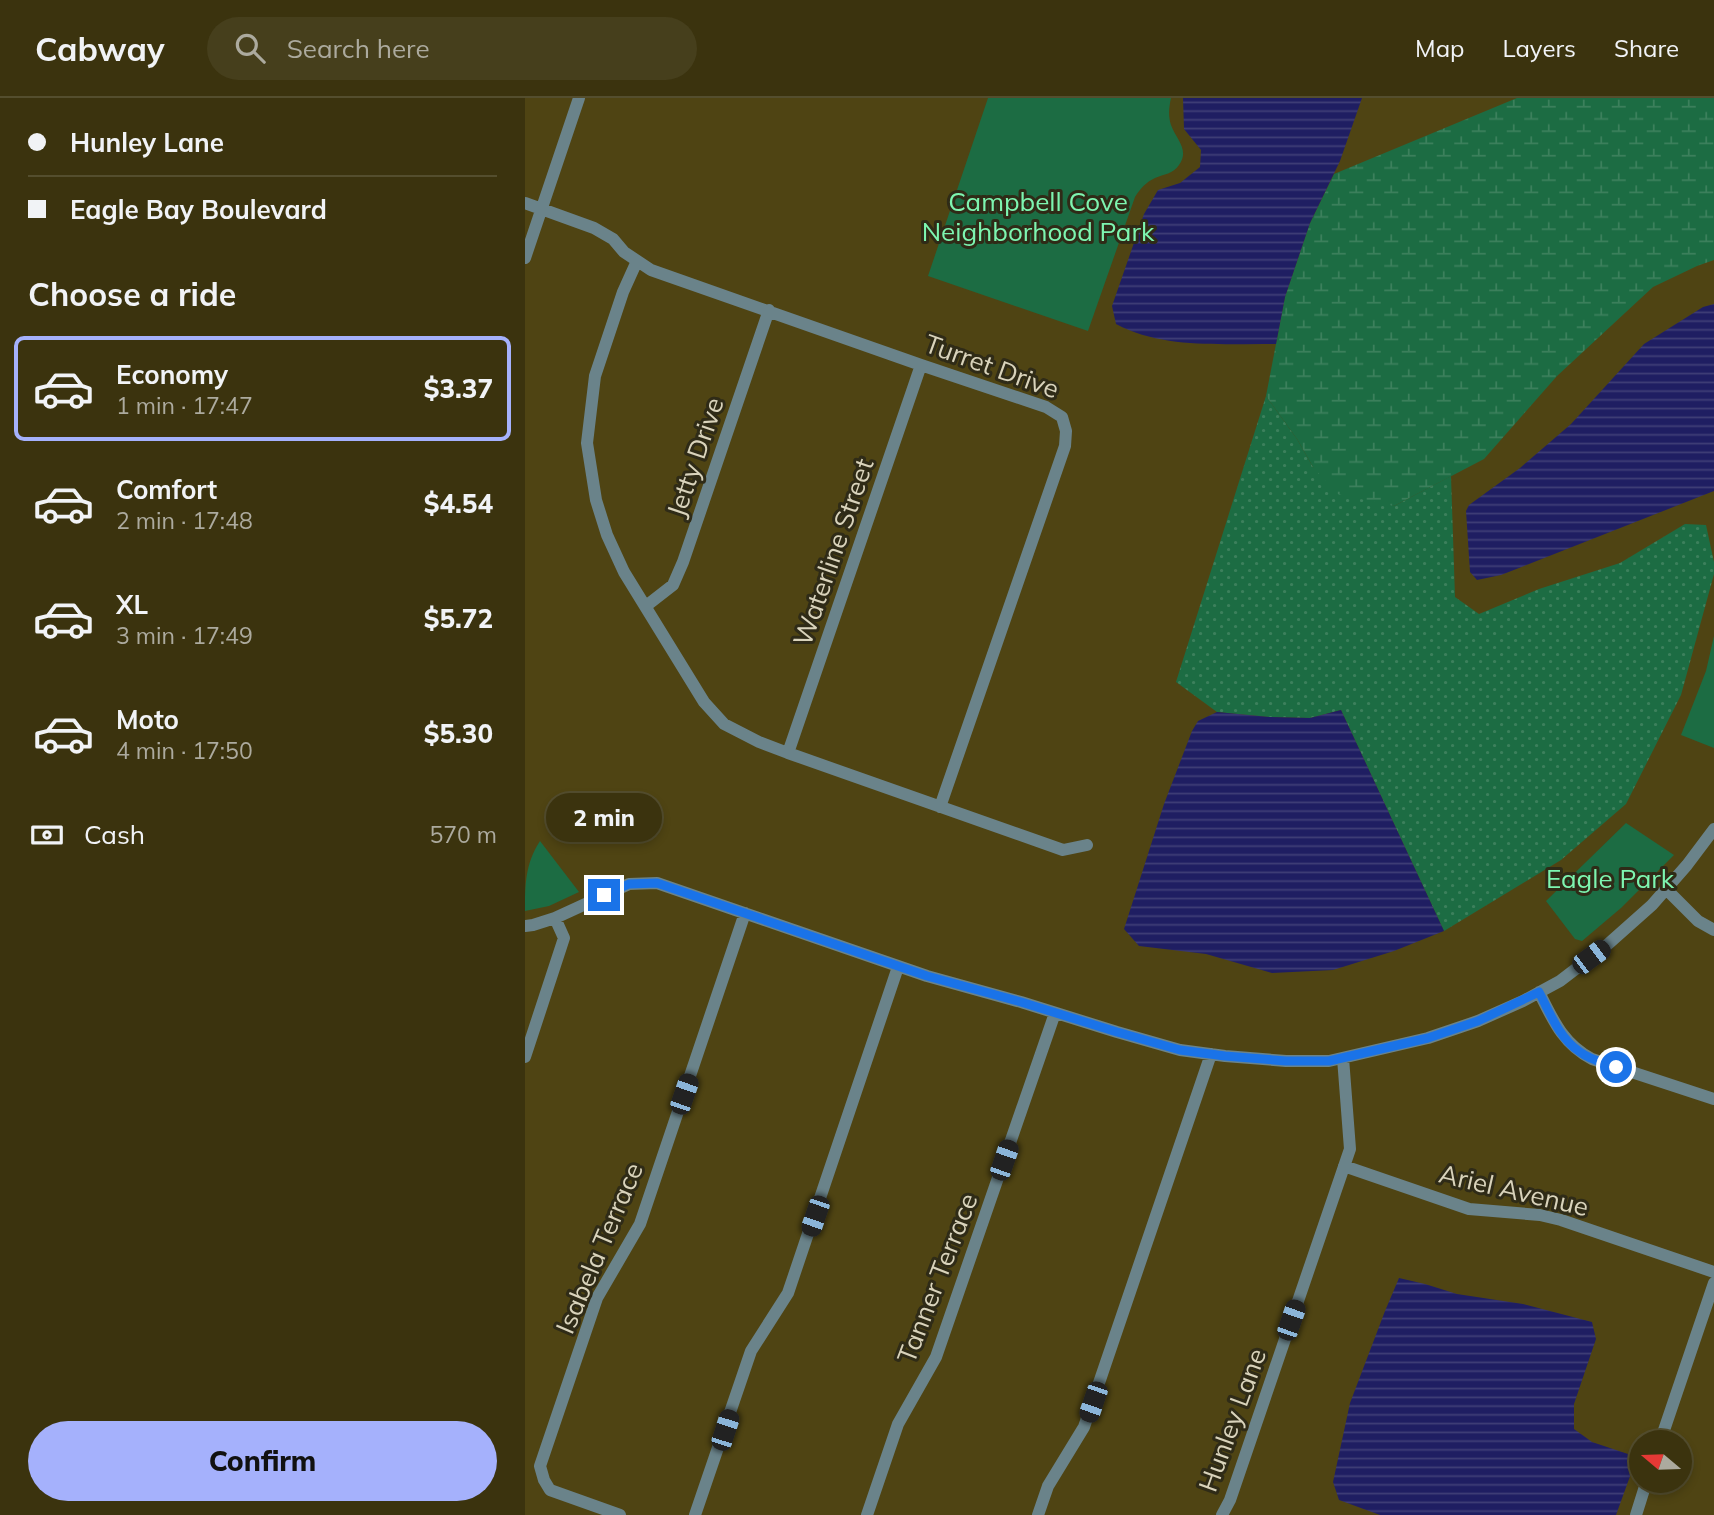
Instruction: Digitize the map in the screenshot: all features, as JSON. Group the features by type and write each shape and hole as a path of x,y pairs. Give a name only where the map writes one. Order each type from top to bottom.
{"street":[{"path":"525,258 579,98"},
{"name":"Turret Drive","path":"525,204 594,228 613,239 624,251 651,270 1046,407 1062,417 1066,431 1065,446 940,807"},
{"path":"637,261 623,292 595,376 587,443 596,500 607,535 624,572 704,702 724,724 787,753 1063,850 1087,845"},
{"name":"Jetty Drive","path":"646,606 673,585 678,573 769,310"},
{"name":"Waterline Street","path":"787,753 921,365"},
{"path":"525,926 555,918 629,884 657,883 898,967 1180,1050 1286,1061 1329,1061 1428,1038 1478,1021 1560,981 1607,946 1652,905 1714,829"},
{"path":"1666,889 1698,920 1714,930"},
{"name":"Isabela Terrace","path":"620,1515 550,1490 540,1466 597,1298 640,1224 745,913"},
{"path":"525,1057 564,939 555,918"},
{"path":"695,1515 751,1350 788,1293 898,967"},
{"path":"1539,992 1557,1027 1580,1053 1714,1099"},
{"name":"Tanner Terrace","path":"867,1515 898,1424 936,1357 1055,1013"},
{"path":"1038,1515 1048,1486 1084,1427 1211,1054"},
{"name":"Hunley Lane","path":"1222,1515 1230,1500 1350,1149 1343,1058"},
{"name":"Ariel Avenue","path":"1344,1166 1469,1209 1540,1215 1561,1220 1714,1272"},
{"path":"1664,1430 1714,1283"},
{"path":"1637,1515 1643,1493"}],"green space":[{"name":"Campbell Cove Neighborhood Park","path":"988,98 1171,98 1170,122 1183,149 1182,160 1174,170 1146,184 1135,197 1088,331 928,276"},
{"path":"1517,98 1714,98 1714,260 1653,287 1557,376 1484,459 1394,506 1337,494 1313,467 1297,439 1266,396 1285,297 1310,223 1334,174"},
{"path":"1266,396 1297,439 1313,467 1394,506 1451,476 1455,597 1479,614 1539,589 1620,563 1685,524 1706,525 1714,574 1681,695 1626,804 1561,860 1444,931 1341,710 1310,718 1217,712 1176,682"},
{"path":"1714,636 1714,748 1681,735 1706,671"},
{"name":"Eagle Park","path":"1626,823 1674,855 1621,908 1582,941 1575,939 1546,901"},
{"path":"540,841 579,892 549,906 525,911 529,866"}],"shaded area":[{"path":"1183,98 1362,98 1340,161 1310,223 1285,297 1276,344 1174,341 1154,338 1116,324 1112,306 1144,214 1158,190 1180,183 1200,167 1201,150 1184,129"},
{"path":"1714,304 1714,491 1501,575 1477,580 1470,572 1466,511 1469,505 1520,468 1571,424 1644,344 1703,307"},
{"path":"1341,710 1444,931 1394,951 1333,970 1272,973 1206,954 1139,946 1124,929 1164,804 1198,721 1217,712 1310,718"},
{"path":"1399,1278 1457,1294 1523,1304 1592,1322 1596,1339 1574,1404 1574,1429 1592,1442 1629,1454 1629,1479 1616,1515 1380,1515 1339,1500 1333,1482 1350,1403"}],"route":[{"path":"604,895 629,884 657,883 927,976 1180,1050 1225,1056 1329,1061 1374,1052 1478,1021 1539,992 1557,1027 1569,1043 1580,1053 1616,1067"}]}
